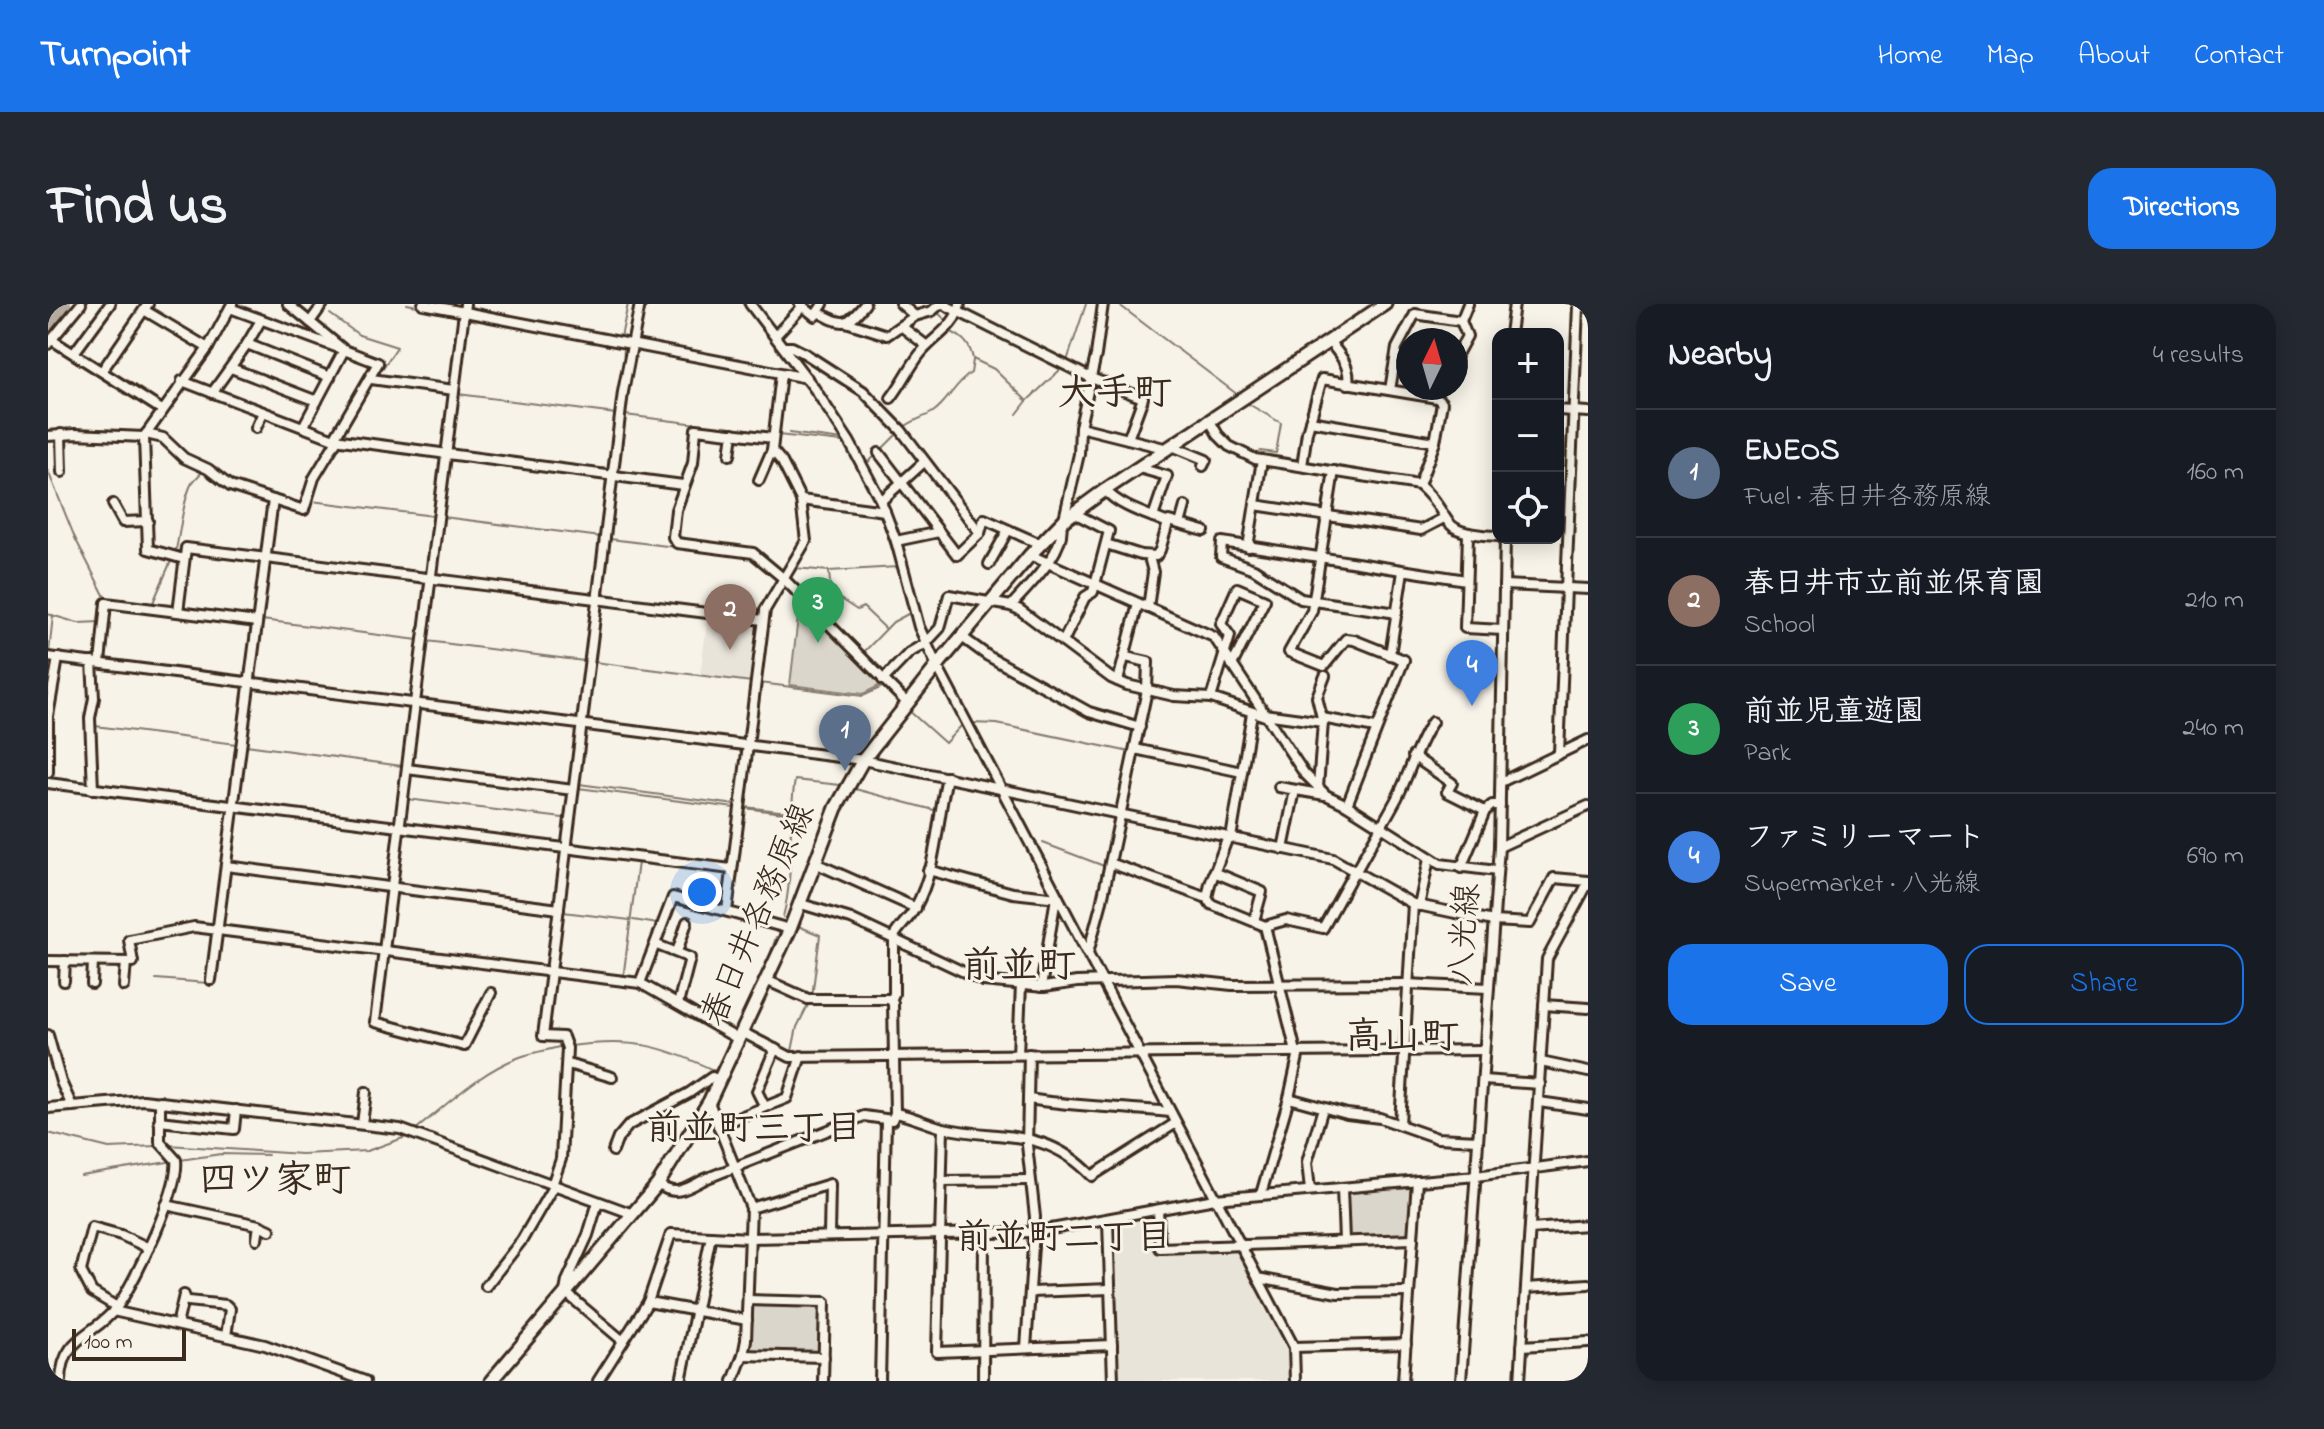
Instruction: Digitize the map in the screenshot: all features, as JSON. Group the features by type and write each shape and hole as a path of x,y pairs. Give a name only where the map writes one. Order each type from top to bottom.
{"main road":[{"name":"春日井各務原線","path":"491,1381 658,1184 709,1102 801,904 836,808 863,760 990,602 1066,519 1385,304"}],"street":[{"path":"81,304 50,342 74,353 162,410"},
{"path":"74,353 110,304"},
{"path":"288,304 344,350"},
{"path":"310,322 323,304"},
{"path":"423,304 464,308 807,378"},
{"path":"486,1286 522,1240 553,1185 561,1159 568,1064 566,1040 559,1036 543,1036 623,392 640,304"},
{"path":"846,322 865,304"},
{"path":"901,304 915,316"},
{"path":"775,336 801,305 815,316 820,308 833,320 887,335 915,316 942,304 959,308 1091,378 1143,398 1128,439"},
{"path":"1011,606 1048,563 1061,536 1079,454 1080,427 1103,304"},
{"path":"1464,328 1461,321 1468,304"},
{"path":"1511,328 1514,304"},
{"path":"48,436 145,435 163,438 184,458 208,469 230,486 304,510 314,478 378,363 231,306 208,348 145,435 148,549 184,559"},
{"path":"755,306 849,441 881,501 926,643 1294,1347 1295,1381"},
{"path":"1559,753 1578,306 1588,307"},
{"path":"102,371 146,307 208,348"},
{"path":"464,308 375,1022 464,1046 491,993"},
{"path":"891,398 927,346 951,324 959,308"},
{"path":"1408,328 1415,314 1461,321"},
{"path":"212,393 261,320"},
{"path":"901,326 927,346"},
{"path":"1329,341 1347,365 1350,374 1348,384"},
{"path":"247,344 330,377"},
{"path":"784,347 804,353 863,391 901,430 980,533"},
{"path":"303,427 344,350"},
{"path":"1390,390 1396,355"},
{"path":"231,368 317,401"},
{"path":"759,480 772,450 781,374"},
{"path":"371,379 454,390"},
{"path":"1302,466 1322,379 1390,390 1437,398 1442,403 1435,442 1419,485"},
{"path":"182,381 335,439 683,485"},
{"path":"1564,410 1588,412"},
{"path":"256,428 263,412"},
{"path":"1210,421 1229,446 1262,460 1419,485 1453,529 1468,535 1492,536"},
{"path":"1310,421 1435,442"},
{"path":"1080,427 1170,448 1206,460 1203,466"},
{"path":"773,438 696,429 693,463 676,510 673,537 677,543 753,553 783,578 907,703"},
{"path":"730,455 733,433"},
{"path":"61,434 62,472"},
{"path":"727,911 765,610 806,541 801,500 782,462 772,450"},
{"path":"879,453 957,555 980,533 984,519 1040,544"},
{"path":"1248,547 1262,460"},
{"path":"881,501 924,462"},
{"path":"1139,468 1167,476 1153,517"},
{"path":"1334,471 1312,611 1289,652 1324,666 1346,639 1404,660 1347,805"},
{"path":"1105,490 1122,504 1153,517 1204,531"},
{"path":"211,980 273,500"},
{"path":"801,500 885,511"},
{"path":"113,504 123,522 148,521"},
{"path":"1255,505 1421,530 1444,518"},
{"path":"1180,524 1185,506"},
{"path":"1063,642 1085,597 1093,592 1109,531 1066,519"},
{"path":"1106,544 1149,557 1156,556 1168,523"},
{"path":"989,564 1008,530"},
{"path":"896,541 939,532"},
{"path":"1468,535 1465,628 1503,630"},
{"path":"1397,613 1301,599 1254,569 1221,557 1222,542 1466,580"},
{"name":"八光線","path":"1461,1381 1499,847 1505,544"},
{"path":"178,612 186,548 763,620"},
{"path":"1030,555 1214,637 1304,773 1326,795"},
{"path":"1148,608 1153,572 1149,557"},
{"path":"1390,655 1403,571"},
{"path":"1504,585 1588,589"},
{"path":"1211,698 1230,636 1221,624 1237,588 1265,600 1232,665"},
{"path":"883,680 909,653 926,643 940,628 949,595 1011,606 1118,681 1174,696 1211,698 1252,713 1375,728"},
{"path":"93,789 90,718 106,603 257,622"},
{"path":"1118,681 1138,604"},
{"path":"962,637 988,656 1089,712 1140,727"},
{"path":"1088,953 1147,690 1148,662 1126,657"},
{"path":"48,772 48,716 53,658 863,760 1333,859 1416,905 1493,921 1530,923 1554,878 1588,882 1547,959 1520,1381"},
{"path":"1318,787 1323,720 1317,697 1325,676"},
{"path":"1207,898 1229,838 1252,713"},
{"path":"1110,863 1207,898 1211,904 1265,926 1286,920 1323,928 1397,799 1413,756 1432,722"},
{"path":"1501,782 1588,740"},
{"path":"1135,749 1242,772"},
{"path":"1413,756 1452,783 1447,792 1485,811"},
{"path":"407,769 573,790"},
{"path":"658,1184 670,1192 681,1192 864,1116 892,1120 895,1113 891,1000 894,994 893,939 900,924 916,908 928,870 947,777"},
{"path":"48,783 731,869"},
{"path":"1279,787 1326,795 1347,805 1429,859 1461,868 1497,871"},
{"path":"1283,849 1295,790"},
{"path":"1461,868 1485,811 1492,805 1500,805"},
{"path":"1499,847 1588,806"},
{"path":"1400,1124 1407,984 1416,905 1429,859"},
{"path":"815,863 916,908"},
{"path":"226,866 559,909"},
{"path":"928,870 1013,893 1057,898"},
{"path":"1214,872 1262,892 1254,921"},
{"path":"640,983 673,897 790,929"},
{"path":"1041,987 1057,898"},
{"path":"801,904 851,919 983,981 1041,987 1101,981 1176,979 1232,985 1407,984 1488,988"},
{"path":"677,952 687,922"},
{"path":"1261,1194 1289,1098 1297,1052 1265,926"},
{"path":"48,961 133,962 129,940 194,927 640,983 740,1036 790,1057 1484,1050"},
{"path":"657,945 690,958 678,1004"},
{"path":"64,981 65,961"},
{"path":"92,984 93,962"},
{"path":"124,986 126,962"},
{"path":"766,980 808,999 891,1000"},
{"path":"1018,1054 1021,985"},
{"path":"1544,1005 1588,1008"},
{"path":"48,1035 61,1082 72,1106"},
{"path":"765,1107 757,1091 775,1049"},
{"path":"1026,1348 1035,1232 1027,1137 1029,1054"},
{"path":"718,1126 787,1098 801,1056"},
{"path":"1541,1062 1588,1072"},
{"path":"568,1064 612,1077"},
{"path":"613,1151 618,1138 629,1125 712,1077 719,1080"},
{"path":"1483,1080 1540,1084"},
{"path":"362,1124 366,1092"},
{"path":"1289,1098 1323,1108 1380,1118 1437,1138 1478,1140"},
{"path":"1029,1099 1078,1107 1170,1112"},
{"path":"61,1381 61,1365 67,1351 115,1309 149,1248 166,1205 177,1168 176,1160 160,1142 160,1101"},
{"path":"48,1108 160,1101 400,1129 633,1214"},
{"path":"709,1102 751,1208 747,1320 743,1355 733,1381"},
{"path":"1539,1102 1588,1109"},
{"path":"1310,1190 1307,1162 1323,1108"},
{"path":"159,1121 234,1129 236,1110"},
{"path":"895,1113 943,1128 1027,1137 1046,1143 1092,1176 1176,1123"},
{"path":"880,1381 886,1121"},
{"path":"943,1128 937,1352 1112,1345"},
{"path":"598,1381 648,1302 671,1234 750,1238 1035,1232 1215,1199 1476,1176 1588,1161"},
{"path":"941,1181 1030,1180"},
{"path":"1403,1381 1417,1181"},
{"path":"751,1208 830,1184 829,1236"},
{"path":"1342,1188 1344,1241"},
{"path":"598,1202 565,1292 623,1341"},
{"path":"166,1205 270,1230"},
{"path":"1158,1210 1160,1248 1413,1239"},
{"path":"1108,1220 1113,1381"},
{"path":"257,1239 259,1225"},
{"path":"1530,1229 1588,1225"},
{"path":"149,1248 121,1235 92,1227 81,1271 92,1292 115,1309 293,1354 365,1381"},
{"path":"983,1381 984,1234"},
{"path":"681,1381 711,1236"},
{"path":"1258,1278 1338,1293 1409,1292"},
{"path":"1526,1288 1588,1284"},
{"path":"1031,1292 1110,1289"},
{"path":"177,1325 186,1298 226,1305 230,1309 226,1336"},
{"path":"748,1300 825,1302 823,1381"},
{"path":"648,1302 747,1320"},
{"path":"1522,1346 1588,1342"},
{"path":"1294,1347 1406,1344"},
{"path":"743,1355 824,1357"}],"shaded area":[{"path":"800,601 883,684 863,694 790,685"},
{"path":"708,616 759,625 752,681 700,675"},
{"path":"1413,1188 1410,1233 1407,1236 1347,1235 1348,1191"},
{"path":"1153,1214 1156,1216 1158,1250 1235,1249 1287,1346 1290,1381 1117,1381 1112,1224"},
{"path":"820,1305 821,1352 750,1352 751,1306"}],"waterway":[{"path":"48,323 64,304"},
{"path":"407,304 422,307"},
{"path":"621,337 628,304"},
{"path":"743,304 763,328"},
{"path":"1067,361 1086,304"},
{"path":"1118,304 1238,395"},
{"path":"937,312 947,321"},
{"path":"330,314 359,335 397,347 378,375"},
{"path":"949,331 965,342 973,359 994,369 1027,401"},
{"path":"623,372 624,347"},
{"path":"791,351 843,424"},
{"path":"903,428 938,408 971,373 973,360"},
{"path":"1017,414 1062,368"},
{"path":"458,394 616,414"},
{"path":"1245,402 1281,423 1276,453 1260,451"},
{"path":"625,415 770,433"},
{"path":"789,433 843,440 865,479"},
{"path":"880,451 898,433"},
{"path":"778,435 842,442"},
{"path":"857,447 878,487"},
{"path":"866,464 875,456"},
{"path":"48,471 105,601"},
{"path":"175,554 187,495 192,483 203,471"},
{"path":"311,501 434,516"},
{"path":"888,508 896,528"},
{"path":"443,517 601,537"},
{"path":"794,568 829,571 898,567 881,517"},
{"path":"610,539 708,551"},
{"path":"752,558 776,579"},
{"path":"152,605 171,561"},
{"path":"829,572 831,593 857,610 863,607 886,629"},
{"path":"48,614 78,623 101,622"},
{"path":"862,654 893,622 908,614"},
{"path":"49,653 53,615"},
{"path":"262,620 418,640"},
{"path":"231,676 246,676 252,627"},
{"path":"427,641 584,661"},
{"path":"63,655 95,659"},
{"path":"594,662 752,682"},
{"path":"97,670 97,685"},
{"path":"760,683 863,696 884,686 897,699"},
{"path":"96,765 98,699"},
{"path":"907,709 945,743 963,724"},
{"path":"971,723 997,724 1130,752"},
{"path":"95,726 236,744"},
{"path":"246,745 402,766"},
{"path":"783,917 789,883 795,780 840,785"},
{"path":"409,784 407,799 563,818"},
{"path":"579,784 736,805 729,864"},
{"path":"578,788 735,808"},
{"path":"855,789 934,810"},
{"path":"97,795 228,811 222,857"},
{"path":"745,807 788,812"},
{"path":"744,808 791,814"},
{"path":"1043,843 1104,866"},
{"path":"623,979 638,862"},
{"path":"1113,870 1206,903 1208,909 1259,929 1273,982"},
{"path":"214,925 220,874"},
{"path":"669,896 671,892 726,907"},
{"path":"732,908 784,922"},
{"path":"563,912 630,920"},
{"path":"633,920 658,924"},
{"path":"798,926 820,935 812,997"},
{"path":"209,964 213,931"},
{"path":"766,967 776,937"},
{"path":"156,979 208,983"},
{"path":"1286,990 1401,988"},
{"path":"792,1051 797,1027 809,1003"},
{"path":"570,1046 611,1043 645,1045 715,1071 731,1041"},
{"path":"415,1130 464,1089 505,1063 563,1046"},
{"path":"48,1133 109,1148 158,1146"},
{"path":"168,1145 301,1154 367,1151 406,1137"},
{"path":"180,1160 221,1154 268,1155"},
{"path":"81,1176 174,1161"}],"place":[{"name":"前並児童遊園","path":"818,643"},
{"name":"春日井市立前並保育園","path":"730,650"},
{"name":"ファミリーマート","path":"1472,706"},
{"name":"ENEOS","path":"845,771"}],"district":[{"name":"大手町","path":"1115,395"},
{"name":"前並町","path":"1019,968"},
{"name":"高山町","path":"1402,1039"},
{"name":"前並町三丁目","path":"754,1130"},
{"name":"四ツ家町","path":"275,1182"},
{"name":"前並町二丁目","path":"1064,1239"}]}
